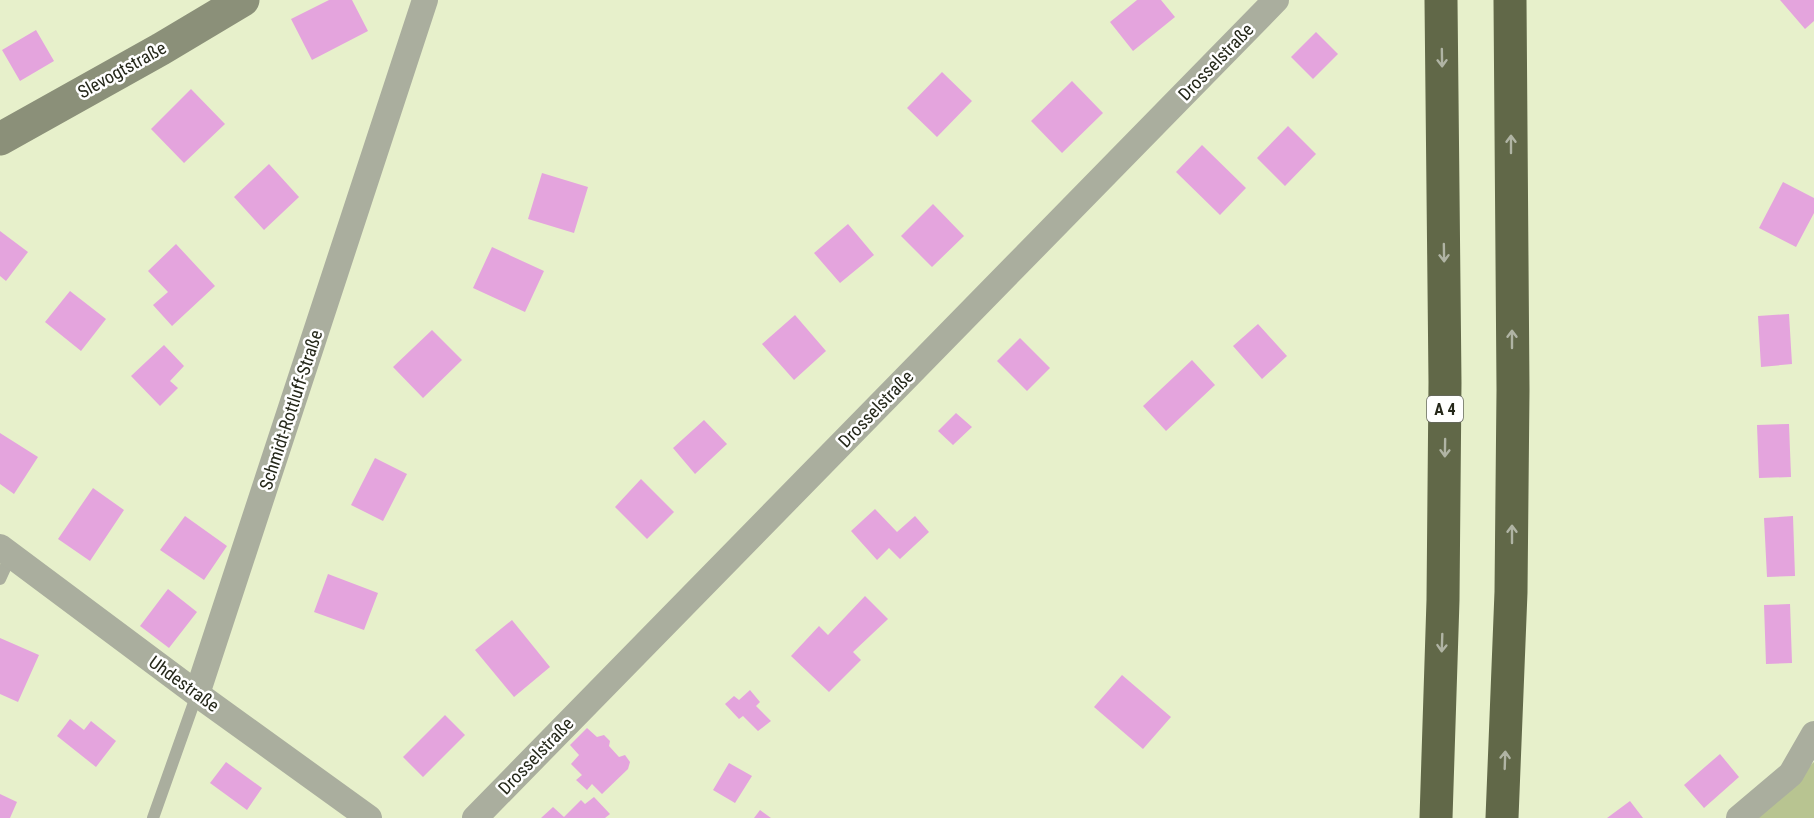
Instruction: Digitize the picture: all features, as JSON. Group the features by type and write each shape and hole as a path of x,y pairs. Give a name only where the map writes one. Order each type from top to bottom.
{"highway":[{"name":"A 4","path":"1436,818 1443,600 1445,405 1442,0"},
{"path":"1502,818 1511,592 1513,378 1510,0"}],"street":[{"name":"Slevogtstraße","path":"0,139 243,0"},
{"name":"Schmidt-Rottluff-Straße","path":"197,694 425,0"},
{"name":"Drosselstraße","path":"475,818 1276,0"},
{"name":"Uhdestraße","path":"6,551 197,694 369,818"},
{"path":"1739,818 1791,774 1814,734"}],"lane":[{"path":"0,579 6,551"},
{"name":"Schmidt-Rottluff-Straße","path":"153,818 197,694"}],"green space":[{"path":"1814,762 1814,818 1752,818"}],"building":[{"path":"329,0 352,0 368,31 312,60 291,19"},
{"path":"1137,0 1161,0 1175,17 1133,51 1110,22"},
{"path":"1780,0 1814,0 1814,21 1805,29"},
{"path":"36,30 54,61 20,81 2,50"},
{"path":"1316,32 1338,54 1313,79 1291,57"},
{"path":"942,72 972,101 937,137 907,108"},
{"path":"1072,81 1103,113 1062,153 1031,121"},
{"path":"191,89 225,124 184,163 151,129"},
{"path":"1288,126 1316,154 1285,186 1257,158"},
{"path":"1202,145 1246,188 1220,215 1176,172"},
{"path":"269,164 299,197 264,230 234,197"},
{"path":"542,173 588,187 574,233 528,219"},
{"path":"1783,182 1814,198 1814,213 1796,247 1759,228"},
{"path":"933,204 964,236 932,267 901,236"},
{"path":"848,224 874,255 840,283 814,253"},
{"path":"0,231 28,252 6,281 0,276"},
{"path":"176,244 215,286 172,326 153,305 168,292 148,271"},
{"path":"492,247 544,271 525,312 473,288"},
{"path":"70,291 106,319 81,351 45,322"},
{"path":"1789,314 1792,364 1761,367 1758,316"},
{"path":"795,315 826,351 794,380 762,344"},
{"path":"1258,324 1287,356 1262,379 1233,346"},
{"path":"432,330 462,360 423,398 393,367"},
{"path":"1020,338 1050,368 1027,391 997,361"},
{"path":"164,345 184,366 170,381 178,388 160,406 131,376"},
{"path":"1192,360 1215,385 1166,431 1143,406"},
{"path":"956,413 972,427 953,445 938,431"},
{"path":"704,420 727,444 695,474 673,448"},
{"path":"1789,424 1791,477 1759,478 1757,425"},
{"path":"0,433 38,457 14,494 0,484"},
{"path":"375,458 407,474 383,521 351,505"},
{"path":"641,479 674,512 647,539 615,507"},
{"path":"93,488 124,510 90,561 58,539"},
{"path":"875,509 897,532 915,516 929,532 900,559 889,548 877,560 851,531"},
{"path":"185,516 227,546 204,580 160,550"},
{"path":"1793,516 1795,576 1767,577 1764,518"},
{"path":"328,574 378,593 364,630 314,612"},
{"path":"168,589 197,612 169,648 140,626"},
{"path":"865,596 888,619 853,652 861,660 829,692 791,656 819,626 828,635"},
{"path":"1790,604 1792,663 1766,664 1764,605"},
{"path":"512,620 550,667 514,697 475,650"},
{"path":"0,638 39,655 18,702 0,694"},
{"path":"1122,675 1171,717 1143,749 1094,707"},
{"path":"750,690 760,702 756,706 771,721 758,731 743,716 739,719 725,704 734,696 739,700"},
{"path":"445,715 465,735 423,777 403,757"},
{"path":"70,719 84,730 91,721 116,741 96,767 57,736"},
{"path":"587,728 597,737 604,735 610,741 609,746 619,757 625,755 630,762 628,769 602,794 592,784 587,790 576,780 582,775 571,764 579,755 570,745"},
{"path":"1720,754 1739,777 1704,808 1684,785"},
{"path":"226,762 262,788 247,810 210,783"},
{"path":"729,763 752,776 735,803 713,790"},
{"path":"0,794 17,802 10,818 0,818"},
{"path":"594,797 610,814 605,818 541,818 553,807 564,817 581,800 585,804"},
{"path":"1630,801 1643,818 1607,818"},
{"path":"760,810 771,818 754,818"}]}
